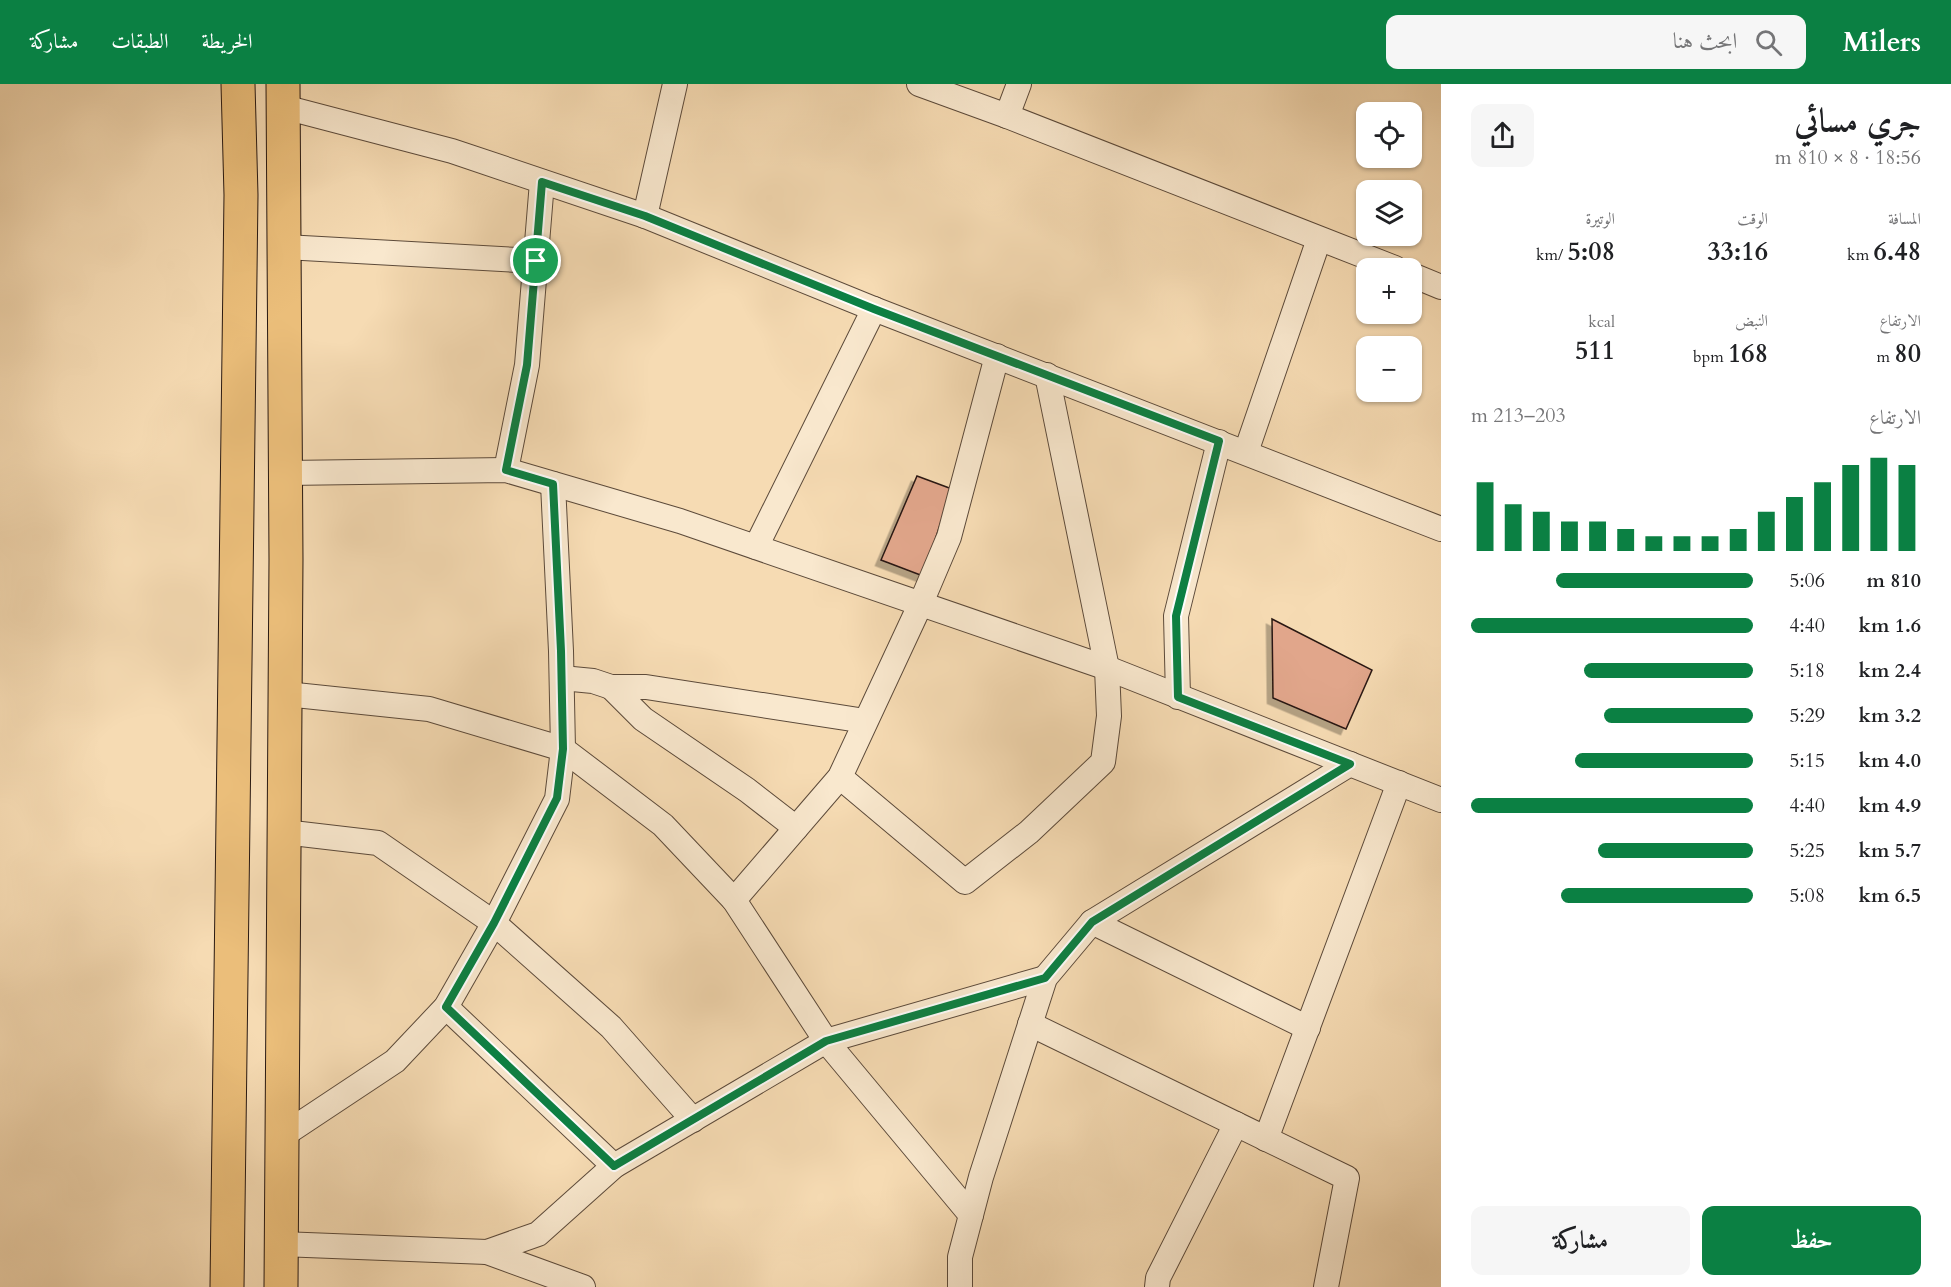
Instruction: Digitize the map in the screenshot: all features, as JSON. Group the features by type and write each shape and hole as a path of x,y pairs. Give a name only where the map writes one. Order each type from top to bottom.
{"highway":[{"path":"227,1287 241,195 238,84"},
{"path":"281,1287 286,694 283,96"}],"street":[{"path":"645,216 675,84"},
{"path":"920,84 1369,258"},
{"path":"1007,116 1019,84"},
{"path":"283,96 645,216 874,309 1441,529"},
{"path":"506,470 527,365 542,182"},
{"path":"1246,452 1319,239"},
{"path":"285,247 536,261"},
{"path":"1422,279 1441,287"},
{"path":"756,547 874,309"},
{"path":"734,900 840,777 949,537 998,356"},
{"path":"840,777 964,882 1029,832 1102,762 1110,716 1107,669 1047,375"},
{"path":"1178,697 1176,616 1219,441"},
{"path":"286,473 506,470 680,521 921,603 1107,669 1441,800"},
{"path":"282,1136 395,1061 446,1007 494,923 557,798 563,749 553,484"},
{"path":"562,678 585,680 611,687 646,687 865,721"},
{"path":"611,687 642,719 747,790 796,828"},
{"path":"286,694 429,709 563,749 663,825 734,900 826,1041 971,1215"},
{"path":"960,1287 960,1257 981,1177 1045,978 1092,922 1350,764"},
{"path":"1266,1139 1399,783"},
{"path":"284,832 378,843 494,923 611,1027 693,1120"},
{"path":"1092,922 1308,1028"},
{"path":"281,1244 487,1252 538,1234 614,1166 826,1041 1045,978"},
{"path":"446,1007 614,1166"},
{"path":"1030,1024 1347,1178 1326,1287"},
{"path":"1157,1287 1158,1278 1236,1125"},
{"path":"487,1252 544,1280 583,1287"}],"building":[{"path":"917,476 952,489 923,576 881,560"},
{"path":"1272,619 1372,670 1346,729 1273,698"}],"route":[{"path":"542,182 645,216 874,309 1219,441 1176,616 1178,697 1350,764 1092,922 1045,978 826,1041 614,1166 446,1007 494,923 557,798 563,749 553,484 506,470 527,365 536,261 542,182"}]}
